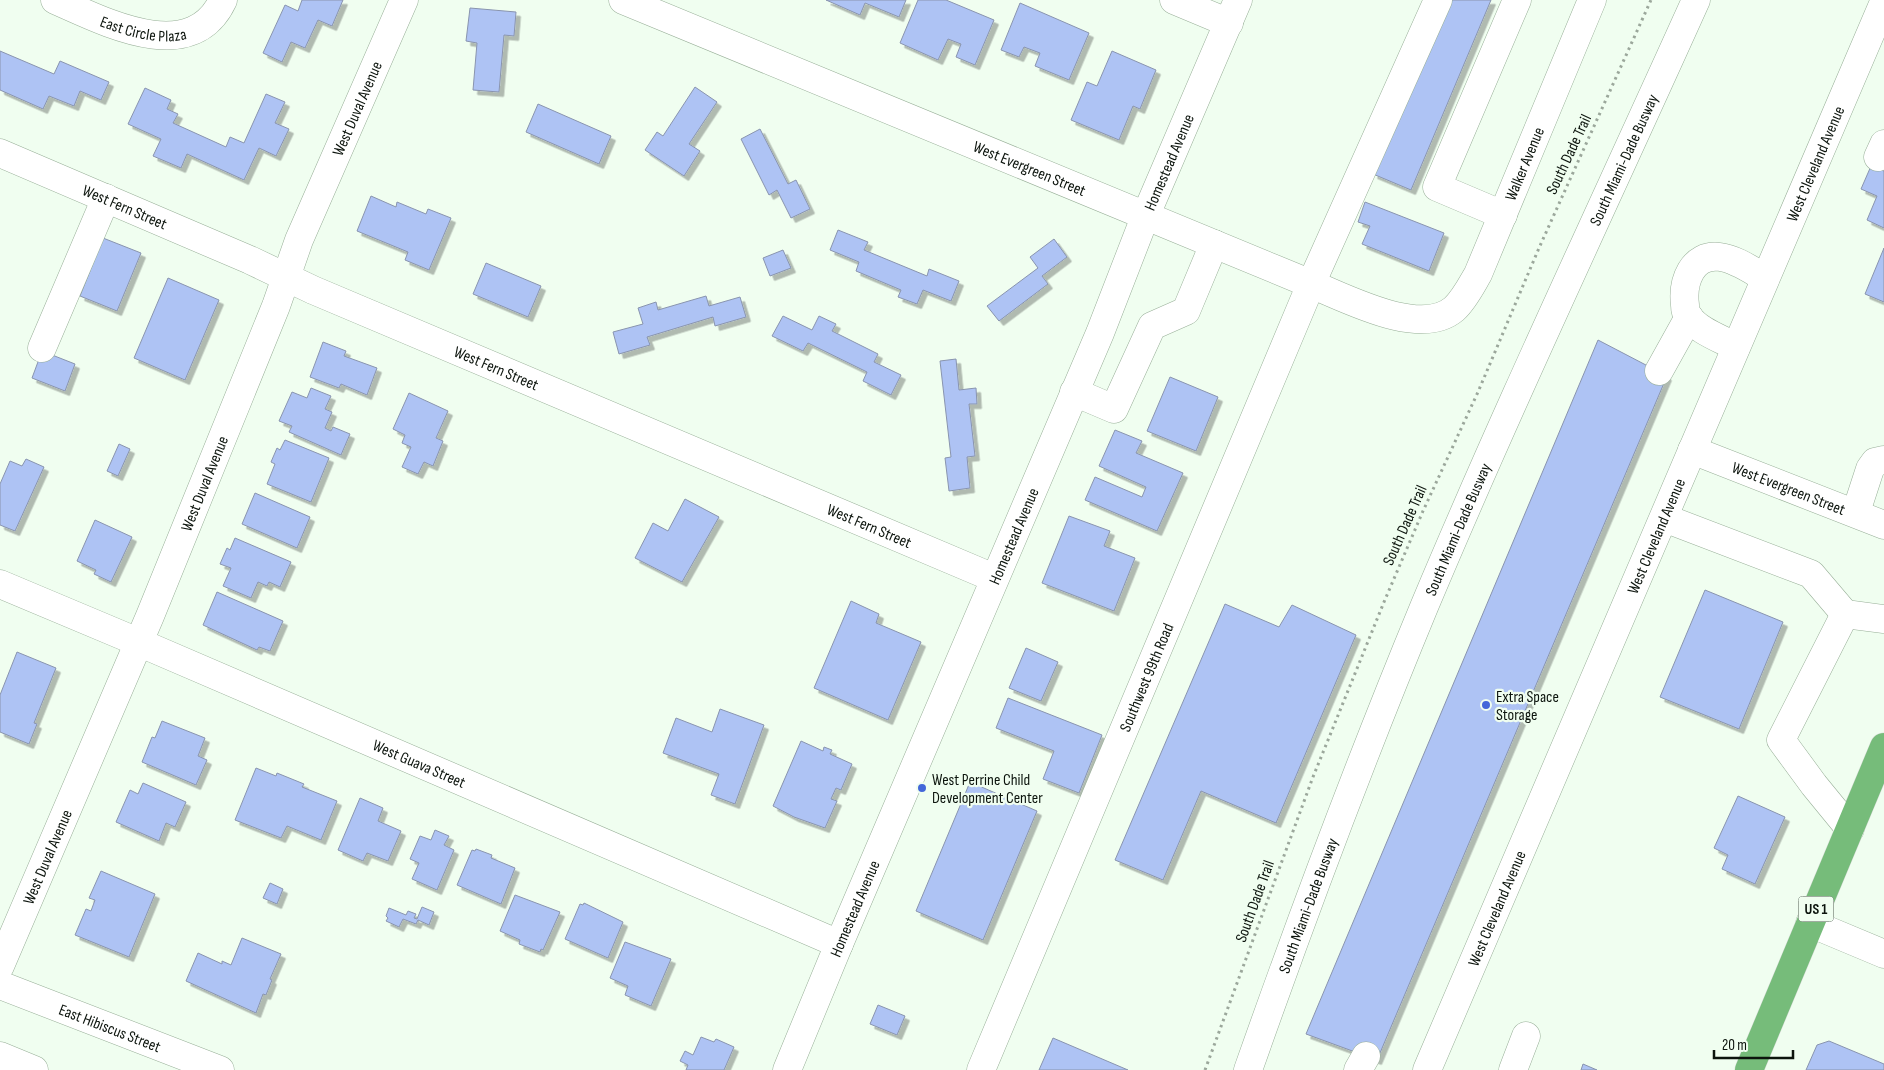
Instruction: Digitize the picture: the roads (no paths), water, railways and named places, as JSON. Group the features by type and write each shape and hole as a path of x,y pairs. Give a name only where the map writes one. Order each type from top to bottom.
{"highway":[{"name":"US 1","path":"1749,1070 1884,747"}],"street":[{"name":"East Circle Plaza","path":"55,0 115,26 148,34 169,36 181,35 207,21 216,12 223,0"},
{"name":"West Duval Avenue","path":"0,966 138,642 269,324 299,240 404,0"},
{"path":"1174,0 1233,11"},
{"name":"Southwest 99th Road","path":"981,1070 1312,284 1438,0"},
{"path":"1503,215 1437,187 1517,0"},
{"name":"Walker Avenue","path":"1441,317 1453,310 1471,287 1478,274 1592,0"},
{"name":"South Miami-Dade Busway","path":"1248,1070 1352,785 1425,604 1696,0"},
{"name":"West Evergreen Street","path":"625,1 1390,315 1420,319 1441,317"},
{"name":"Homestead Avenue","path":"787,1070 994,578 1100,333 1146,216 1233,11"},
{"name":"West Cleveland Avenue","path":"1427,1070 1765,278 1881,18"},
{"name":"West Fern Street","path":"0,153 313,290 994,578"},
{"path":"42,348 106,198"},
{"path":"1074,392 1114,409 1152,326 1186,311 1214,244"},
{"path":"1736,347 1696,325 1686,314 1684,286 1687,277 1694,265 1705,258 1718,257 1732,260 1765,278"},
{"path":"1659,371 1689,317"},
{"path":"1100,333 1139,351"},
{"name":"West Evergreen Street","path":"1692,450 1856,512 1884,525"},
{"path":"1856,512 1870,469 1875,462 1884,460"},
{"path":"1664,518 1811,574 1845,614 1884,619"},
{"name":"West Guava Street","path":"0,584 839,944"},
{"path":"1845,614 1782,740 1814,785 1850,829"},
{"path":"1810,923 1884,954"},
{"name":"East Hibiscus Street","path":"0,984 220,1070"},
{"path":"1513,1070 1526,1036"},
{"path":"0,1056 34,1070"}],"place":[{"name":"Extra Space Storage","path":"1486,705"},
{"name":"West Perrine Child Development Center","path":"922,788"}]}
